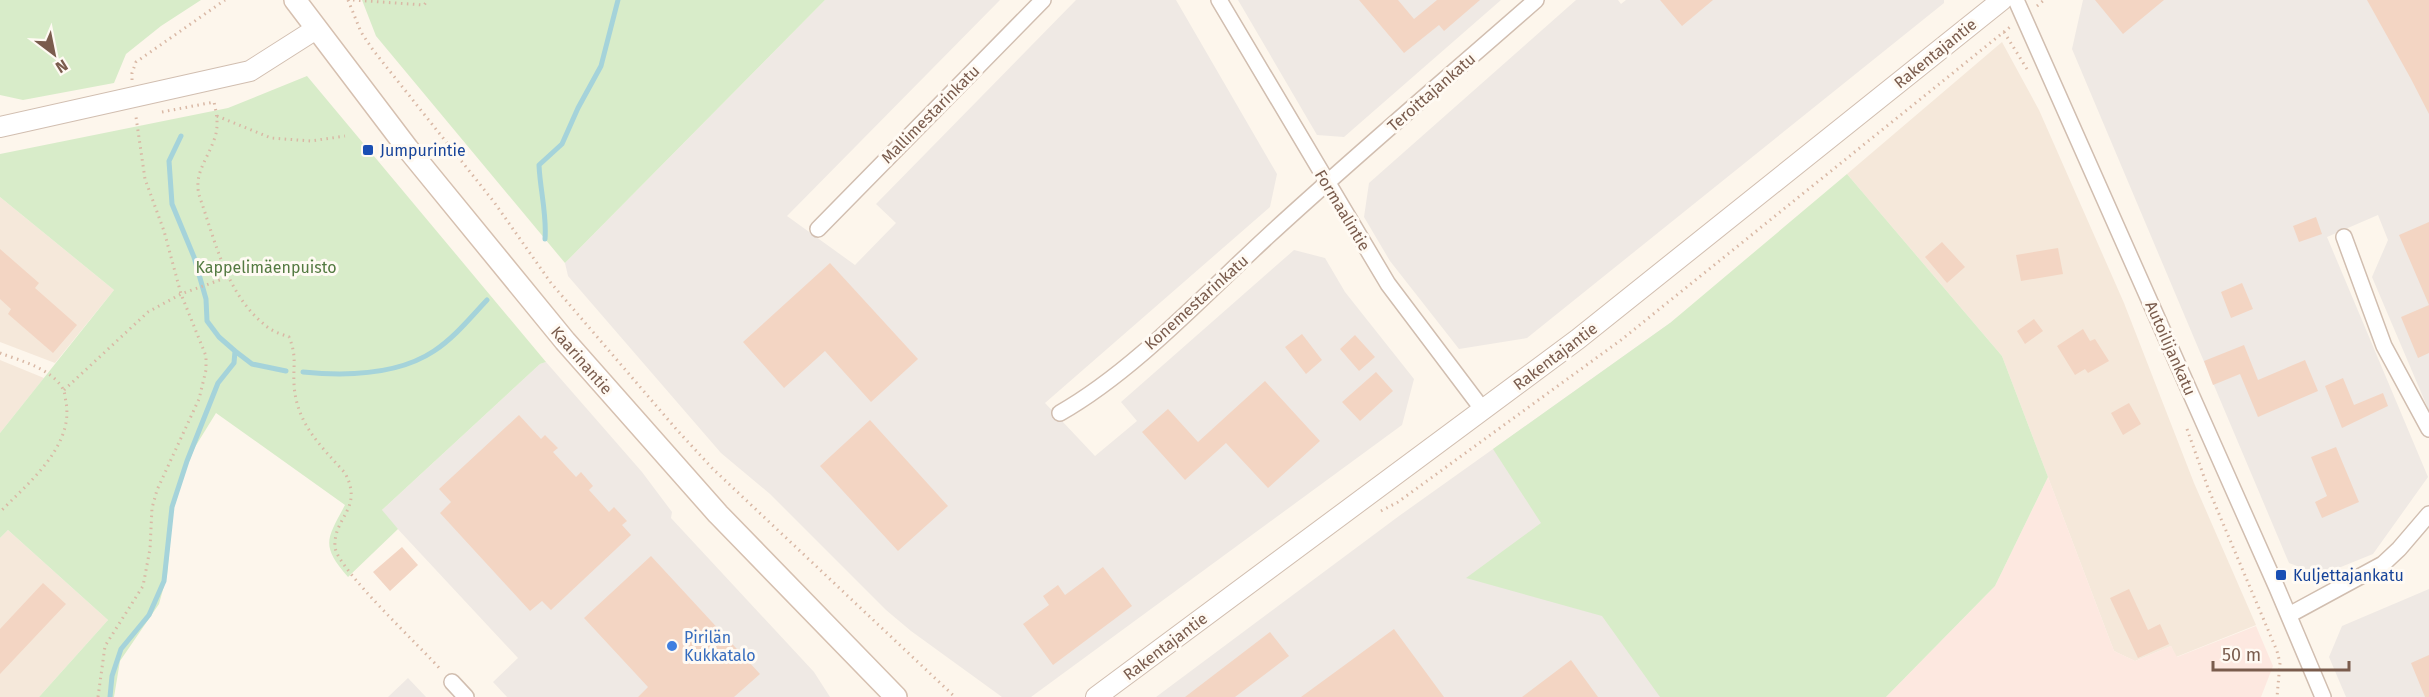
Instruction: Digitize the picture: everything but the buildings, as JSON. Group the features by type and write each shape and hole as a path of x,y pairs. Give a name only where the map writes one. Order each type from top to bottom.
{"main road":[{"name":"Kaarinantie","path":"295,0 408,149 572,349 718,514 896,697"}],"street":[{"name":"Mallimestarinkatu","path":"818,229 1043,0"},
{"name":"Formaalintie","path":"1219,0 1388,284 1483,410"},
{"name":"Teroittajankatu","path":"1326,183 1536,0"},
{"name":"Rakentajantie","path":"1096,697 1578,339 2002,0"},
{"name":"Autoilijankatu","path":"2016,0 2289,615 2323,697"},
{"path":"0,127 250,71 316,29"},
{"name":"Konemestarinkatu","path":"1060,413 1091,395 1153,342 1326,183"},
{"path":"2344,237 2384,346 2429,429"},
{"path":"2289,615 2383,564 2429,514"},
{"path":"452,682 466,697"}],"path":[{"path":"428,0 424,5 350,0 362,32 373,50 495,202 551,284 669,421 713,469 955,697"},
{"path":"2004,32 2031,75"},
{"path":"158,112 214,102 217,116 215,140 200,168 197,187 228,277 245,307 266,327 289,338 296,353 294,384 298,410 307,429 349,480 351,489 349,509 335,541 335,550 342,563 452,682"},
{"path":"98,697 105,646 143,586 150,549 152,508 157,490 204,383 206,356 181,294 172,256 145,179 140,157 136,117 147,115"},
{"path":"217,116 271,138 302,141 345,136"},
{"path":"64,390 148,312 181,294 228,277"},
{"path":"0,353 40,369 64,390 67,408 60,440 42,468 0,512"},
{"path":"2184,423 2208,488 2277,651 2280,663 2277,697"}],"shaded area":[{"path":"825,0 1000,0 787,216 855,265 896,223 876,204 1076,0 1176,0 1277,174 1270,207 1045,403 1095,456 1137,421 1121,402 1294,250 1325,258 1345,292 1414,379 1402,425 1031,697 1002,697 886,610 770,494 721,453 568,276 565,263"},
{"path":"1238,0 1501,0 1344,137 1317,135"},
{"path":"1576,0 1618,0 1621,4 1626,0 1944,0 1944,3 1527,338 1459,349 1390,261 1364,217 1369,183"},
{"path":"2083,0 2429,0 2429,411 2372,277 2388,240 2378,215 2327,237 2428,477 2373,554 2321,575 2289,563 2072,49"},
{"path":"2002,42 2039,110 2124,303 2194,483 2256,625 2176,657 2171,646 2135,661 2114,651 2002,356 1847,174"},
{"path":"0,197 114,290 55,363 0,342"},
{"path":"1670,323 1733,697 1156,697 1399,516"},
{"path":"0,360 44,378 0,433"},
{"path":"546,362 642,472 672,512 671,518 814,672 830,697 507,697 493,682 518,658 381,511 540,364"},
{"path":"2048,477 2114,651 2135,661 2171,646 2177,657 2256,626 2273,666 2261,697 1886,697 1995,586"},
{"path":"8,530 108,620 39,697 0,697 0,538"},
{"path":"2429,589 2429,697 2346,697 2329,657 2342,626"},
{"path":"408,678 426,697 388,697"}],"green space":[{"path":"0,0 201,0 161,26 126,54 114,83 23,100 0,95"},
{"path":"362,0 825,0 565,263 376,36"},
{"name":"Kappelimäenpuisto","path":"307,76 546,362 540,364 382,510 398,529 348,577 333,557 329,542 345,505 216,413 195,447 173,511 167,575 159,604 120,661 114,697 39,697 108,620 8,530 0,538 0,433 114,290 0,197 0,154 228,108"},
{"path":"1847,174 2002,356 2048,477 1995,586 1886,697 1660,697 1602,616 1466,578 1541,523 1493,449 1670,323"}],"waterway":[{"path":"545,239 539,165 562,144 601,66 618,0"},
{"path":"110,697 112,676 121,649 149,615 164,581 172,507 187,461 218,383 234,363 235,351 219,337 207,321 206,299 194,257 172,204 169,161 181,136"},
{"path":"303,372 336,374 370,372 420,359 449,340 487,300"},
{"path":"235,351 252,364 286,371"}],"place":[{"name":"Jumpurintie","path":"368,150"},
{"name":"Kuljettajankatu","path":"2281,575"},
{"name":"Pirilän Kukkatalo","path":"672,646"}]}
